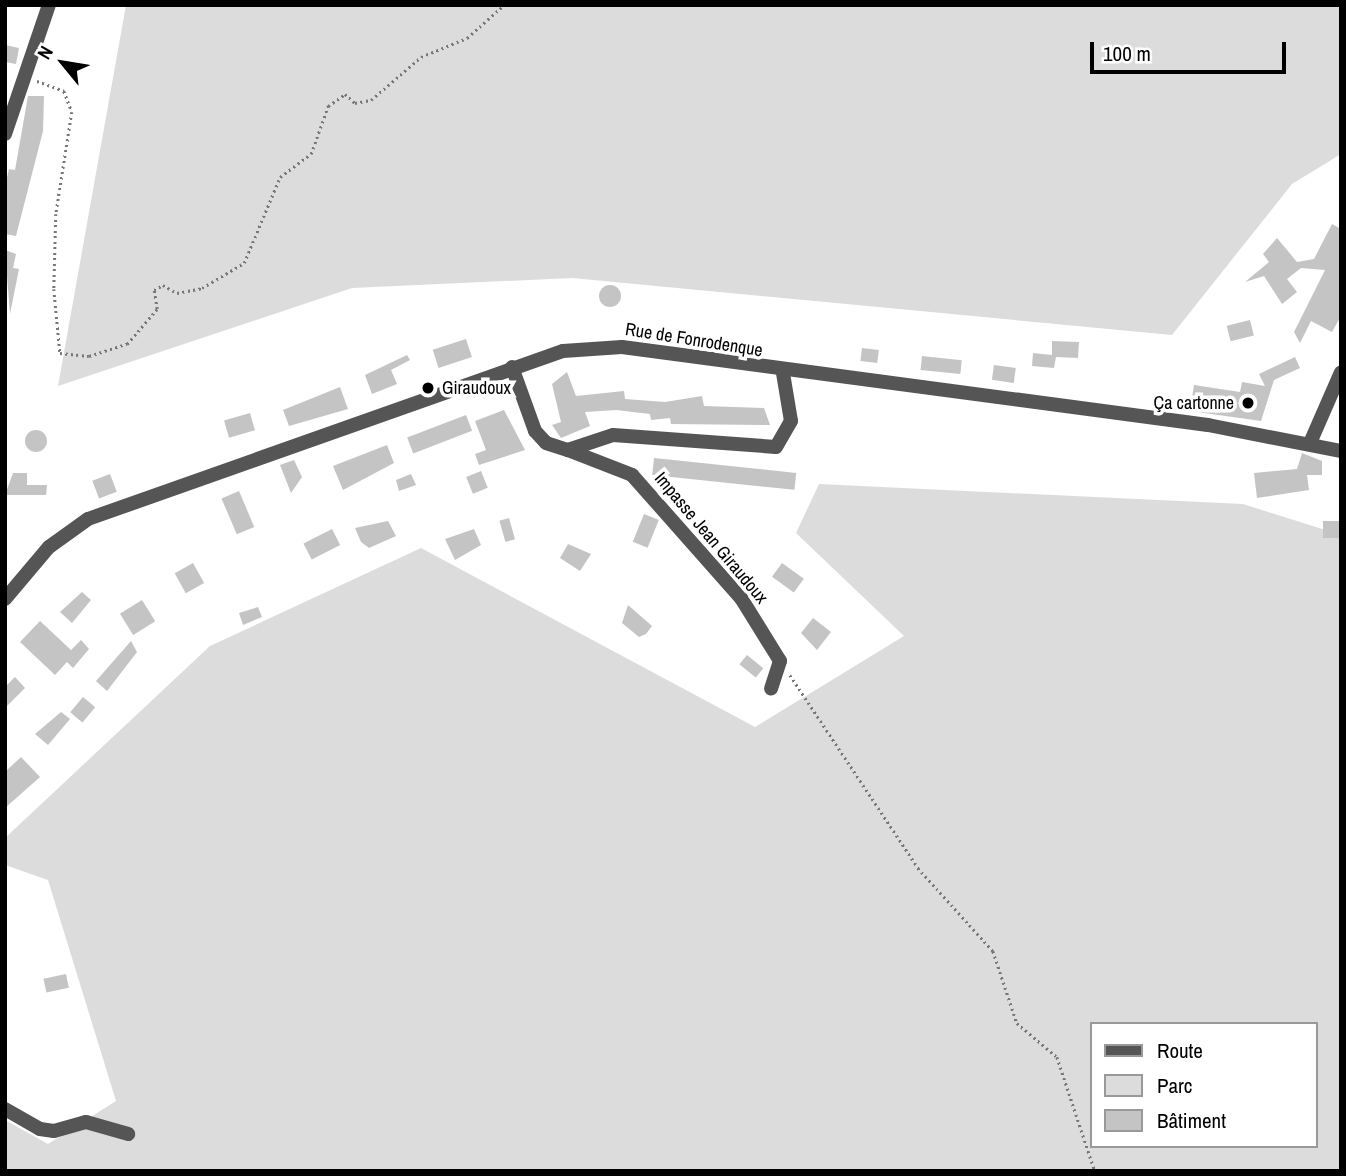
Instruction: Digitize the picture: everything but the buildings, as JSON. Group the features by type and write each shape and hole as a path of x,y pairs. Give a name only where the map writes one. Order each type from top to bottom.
{"street":[{"path":"5,134 27,78 49,5"},
{"name":"Rue de Fonrodenque","path":"5,599 49,547 88,519 563,351 622,347 783,373 1310,443 1341,451"},
{"name":"Impasse Jean Giraudoux","path":"512,367 535,431 546,443 632,475 741,598 780,661"},
{"path":"1310,443 1341,372"},
{"path":"568,450 613,435 776,447 791,421 783,373"},
{"path":"771,689 780,661"},
{"path":"5,1109 40,1129 86,1122 128,1134"}],"path":[{"path":"27,78 64,91 72,112 56,214 54,289 60,353 89,356 127,344 157,309 154,290 163,285 177,293 202,288 244,263 280,177 311,154 328,106 345,94 355,103 371,100 421,57 467,38 504,5"},
{"path":"780,661 918,868 993,951 1017,1023 1057,1057 1096,1171"}],"green space":[{"path":"126,5 1341,5 1341,154 1292,184 1172,335 572,278 352,288 58,386"},
{"path":"819,484 1243,504 1341,535 1341,1171 5,1171 5,1120 48,1144 116,1101 48,880 5,865 5,838 210,646 421,548 755,727 904,636 796,533"}],"place":[{"name":"Giraudoux","path":"428,388"},
{"name":"Ça cartonne","path":"1248,403"}]}
